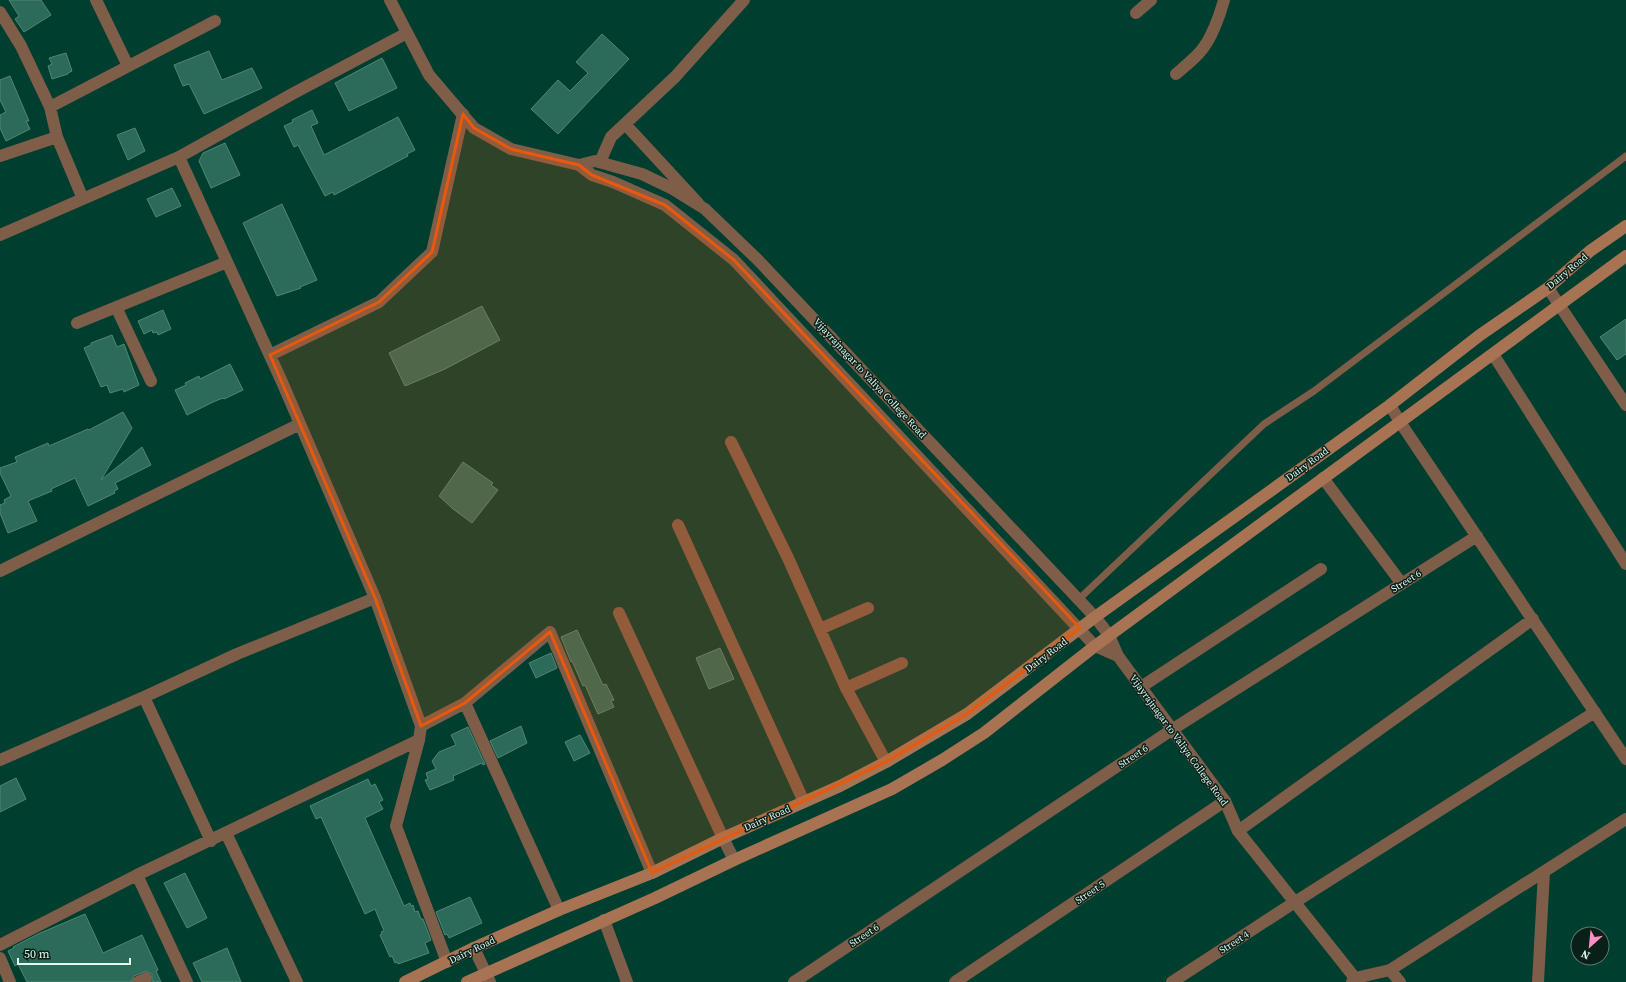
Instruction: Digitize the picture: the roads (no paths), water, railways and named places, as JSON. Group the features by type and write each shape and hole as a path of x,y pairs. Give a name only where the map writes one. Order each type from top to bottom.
{"main road":[{"name":"Dairy Road","path":"405,982 474,948 559,910 652,873 723,838 840,786 886,762 967,714 1095,617 1390,405 1480,335 1548,288 1590,251 1626,226"},
{"name":"Dairy Road","path":"467,982 488,977 604,920 892,789 942,760 984,733 1109,635 1626,256"}],"street":[{"path":"96,0 128,66"},
{"name":"Vijayrajnagar to Valiya College Road","path":"390,0 430,75 474,128 511,149 579,165 592,175 614,182 665,205 734,260 1080,628 1095,646 1118,656"},
{"path":"600,162 611,137 675,77 744,0"},
{"path":"1136,13 1151,0"},
{"path":"1176,74 1200,52 1206,43 1220,13 1224,0"},
{"path":"0,12 21,46 50,107 57,138 83,199"},
{"path":"50,107 215,21"},
{"path":"0,235 179,157 294,93 407,33"},
{"path":"270,355 379,302 432,252 463,114"},
{"path":"625,124 705,209"},
{"path":"0,156 57,138"},
{"path":"179,157 270,355 375,598 421,726 419,740 396,826 447,962"},
{"name":"Vijayrajnagar to Valiya College Road","path":"579,165 590,161 600,162 642,174 671,188 705,209 758,260 1095,617 1109,635 1118,656 1225,801 1238,831 1295,902 1353,980"},
{"path":"77,323 227,262"},
{"path":"1548,288 1626,405"},
{"path":"116,307 151,381"},
{"path":"1493,354 1626,564"},
{"path":"1390,405 1626,759"},
{"path":"0,571 300,424"},
{"path":"731,442 788,558 846,688 886,762"},
{"path":"1323,478 1402,584"},
{"path":"678,525 804,802"},
{"name":"Street 6","path":"794,982 1173,729 1477,536"},
{"path":"1141,687 1321,568"},
{"path":"1,757 144,697 237,654 375,598"},
{"path":"820,629 868,608"},
{"path":"619,612 734,860"},
{"path":"1238,831 1533,619"},
{"path":"421,726 464,703 550,632 652,873"},
{"path":"846,688 902,663"},
{"path":"144,697 211,841"},
{"path":"464,703 559,910"},
{"name":"Street 4","path":"1172,982 1295,902 1595,712"},
{"path":"0,945 137,875 211,841 419,740"},
{"name":"Street 5","path":"955,982 1225,801"},
{"path":"1353,980 1390,970 1626,819"},
{"path":"226,833 297,982"},
{"path":"1538,982 1544,872"},
{"path":"137,875 187,982"},
{"path":"604,920 627,982"},
{"path":"474,948 488,977"},
{"path":"0,958 10,982"},
{"path":"1390,970 1400,982"}],"lane":[{"path":"1079,600 1264,424 1314,391 1626,156"}]}
